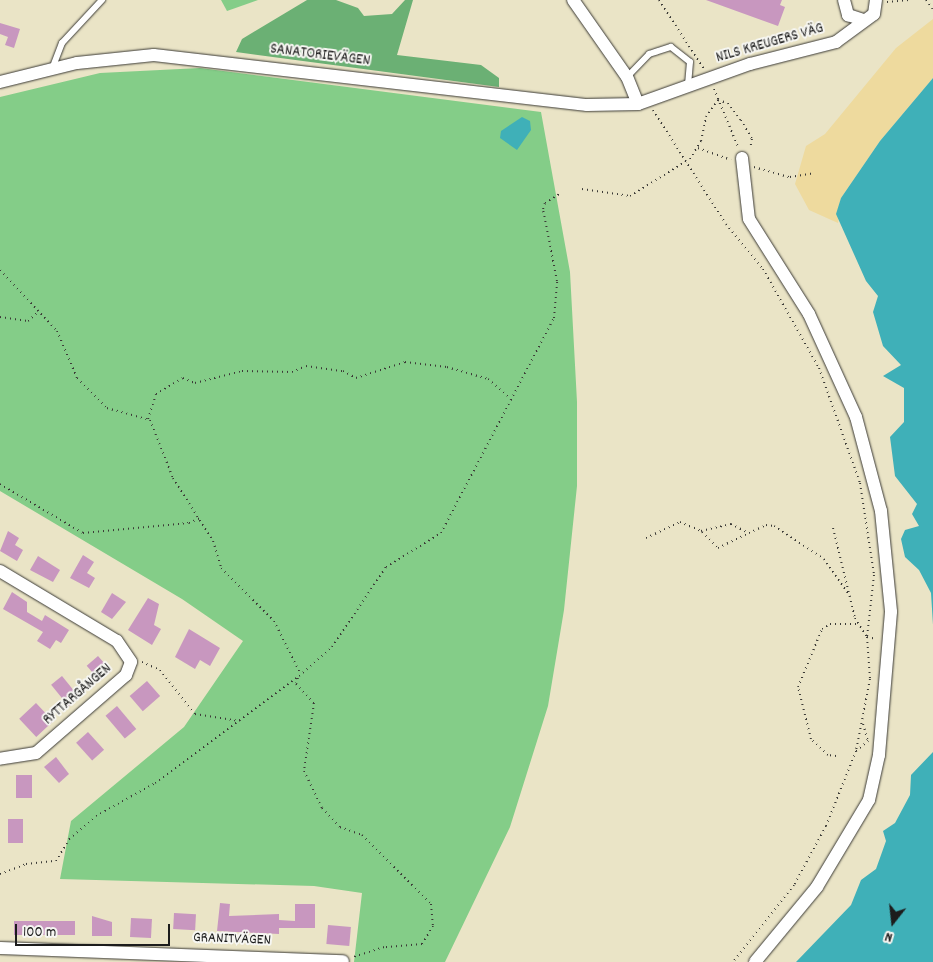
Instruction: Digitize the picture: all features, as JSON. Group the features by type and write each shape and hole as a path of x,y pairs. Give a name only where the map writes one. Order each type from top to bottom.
{"street":[{"path":"573,0 643,103"},
{"path":"844,0 848,15 863,20"},
{"name":"NILS KREUGERS VÄG","path":"710,78 836,42 863,20 874,14 876,1"},
{"name":"SANATORIEVÄGEN","path":"0,82 98,59 172,56 587,105 643,103 710,78"},
{"path":"743,160 749,219 833,359 866,448 885,540 890,640 878,755 868,800 817,886 755,962"},
{"name":"RYTTARGÅNGEN","path":"0,571 117,641 129,654 131,666 126,676 36,752 0,759"},
{"name":"GRANITVÄGEN","path":"0,948 211,959 343,960"}],"lane":[{"path":"52,69 62,42 102,0"},
{"path":"627,77 649,54 671,47 690,62 686,88"}],"path":[{"path":"876,1 912,0"},
{"path":"926,0 933,9"},
{"path":"582,189 630,196 685,162 698,148 706,117 718,100 728,103 752,139 743,160"},
{"path":"643,103 752,260 763,269 834,403 858,474 869,528 875,592 867,637 867,702 843,785 794,884 733,962"},
{"path":"0,874 26,864 56,861 65,843 96,816 155,783 299,676 332,647 386,567 441,533 480,455 496,433 510,398 554,318 557,280 543,209 544,203 561,193"},
{"path":"0,270 57,331 77,378 107,408 148,419"},
{"path":"0,317 28,321 39,312"},
{"path":"343,960 384,947 422,944 433,926 431,904 362,835 340,827 336,818 322,808 304,770 314,704 296,684 299,676 274,621 221,568 200,518 173,478 148,419 156,394 183,378 195,383 242,371 292,372 306,366 356,378 405,362 447,367 488,379 510,398"},
{"path":"0,484 83,533 180,524 200,518"},
{"path":"646,538 680,522 701,531 718,548 766,525 793,535 824,559 850,596"},
{"path":"701,531 731,524 748,534"},
{"path":"833,528 858,624 867,637 890,640"},
{"path":"836,756 828,755 811,739 798,687 822,629 830,624 858,624"},
{"path":"131,666 144,661 160,670 196,714 239,721"}],"green space":[{"path":"221,0 258,0 227,11"},
{"path":"307,0 336,0 358,8 364,16 392,14 405,0 413,0 397,55 481,65 499,78 499,87 236,52 242,39"},
{"path":"200,68 541,112 570,272 577,402 577,486 564,610 548,706 510,827 445,962 354,962 362,893 314,886 60,879 71,821 184,727 243,641 182,599 0,491 0,97 100,73"}],"sand":[{"path":"933,19 933,78 880,141 841,198 838,223 809,210 795,184 806,146 825,134 896,48"}],"water":[{"path":"933,78 933,625 931,593 919,570 905,557 901,539 905,530 919,526 912,514 917,504 895,476 890,437 904,422 904,388 883,376 901,365 883,346 873,312 878,296 866,281 836,214 841,198 880,141"},
{"path":"522,117 530,121 531,130 517,150 500,138 501,131"},
{"path":"933,752 933,962 796,962 851,905 861,880 876,869 886,841 883,831 895,823 910,795 911,775"}],"building":[{"path":"706,0 782,0 780,5 785,7 778,26"},
{"path":"0,23 20,29 14,48 5,45 8,37 0,34"},
{"path":"8,531 19,538 15,545 23,550 17,561 0,551"},
{"path":"83,555 94,562 87,573 95,578 89,588 70,578"},
{"path":"38,556 60,570 53,582 30,570"},
{"path":"12,592 27,602 27,612 42,621 45,615 69,630 61,643 56,640 50,649 37,641 43,632 3,609"},
{"path":"112,593 126,602 112,619 101,612"},
{"path":"148,598 159,604 154,625 161,629 152,645 128,630"},
{"path":"189,629 220,648 210,666 200,660 195,669 175,657"},
{"path":"98,656 111,671 100,681 87,666"},
{"path":"62,676 80,698 69,707 51,685"},
{"path":"147,681 160,696 143,711 130,696"},
{"path":"36,703 53,721 36,737 19,719"},
{"path":"117,706 136,729 125,739 106,716"},
{"path":"88,732 104,750 92,761 76,743"},
{"path":"56,757 69,774 59,783 44,767"},
{"path":"16,775 32,775 32,798 16,798"},
{"path":"8,819 23,819 23,843 8,843"},
{"path":"220,903 230,904 229,916 279,914 279,920 295,921 295,904 315,904 315,928 279,928 279,934 217,931"},
{"path":"174,913 196,914 195,930 173,929"},
{"path":"92,916 112,922 112,936 92,936"},
{"path":"131,918 152,919 151,938 130,937"},
{"path":"14,921 75,921 75,935 14,935"},
{"path":"328,925 351,927 349,946 326,944"}]}
